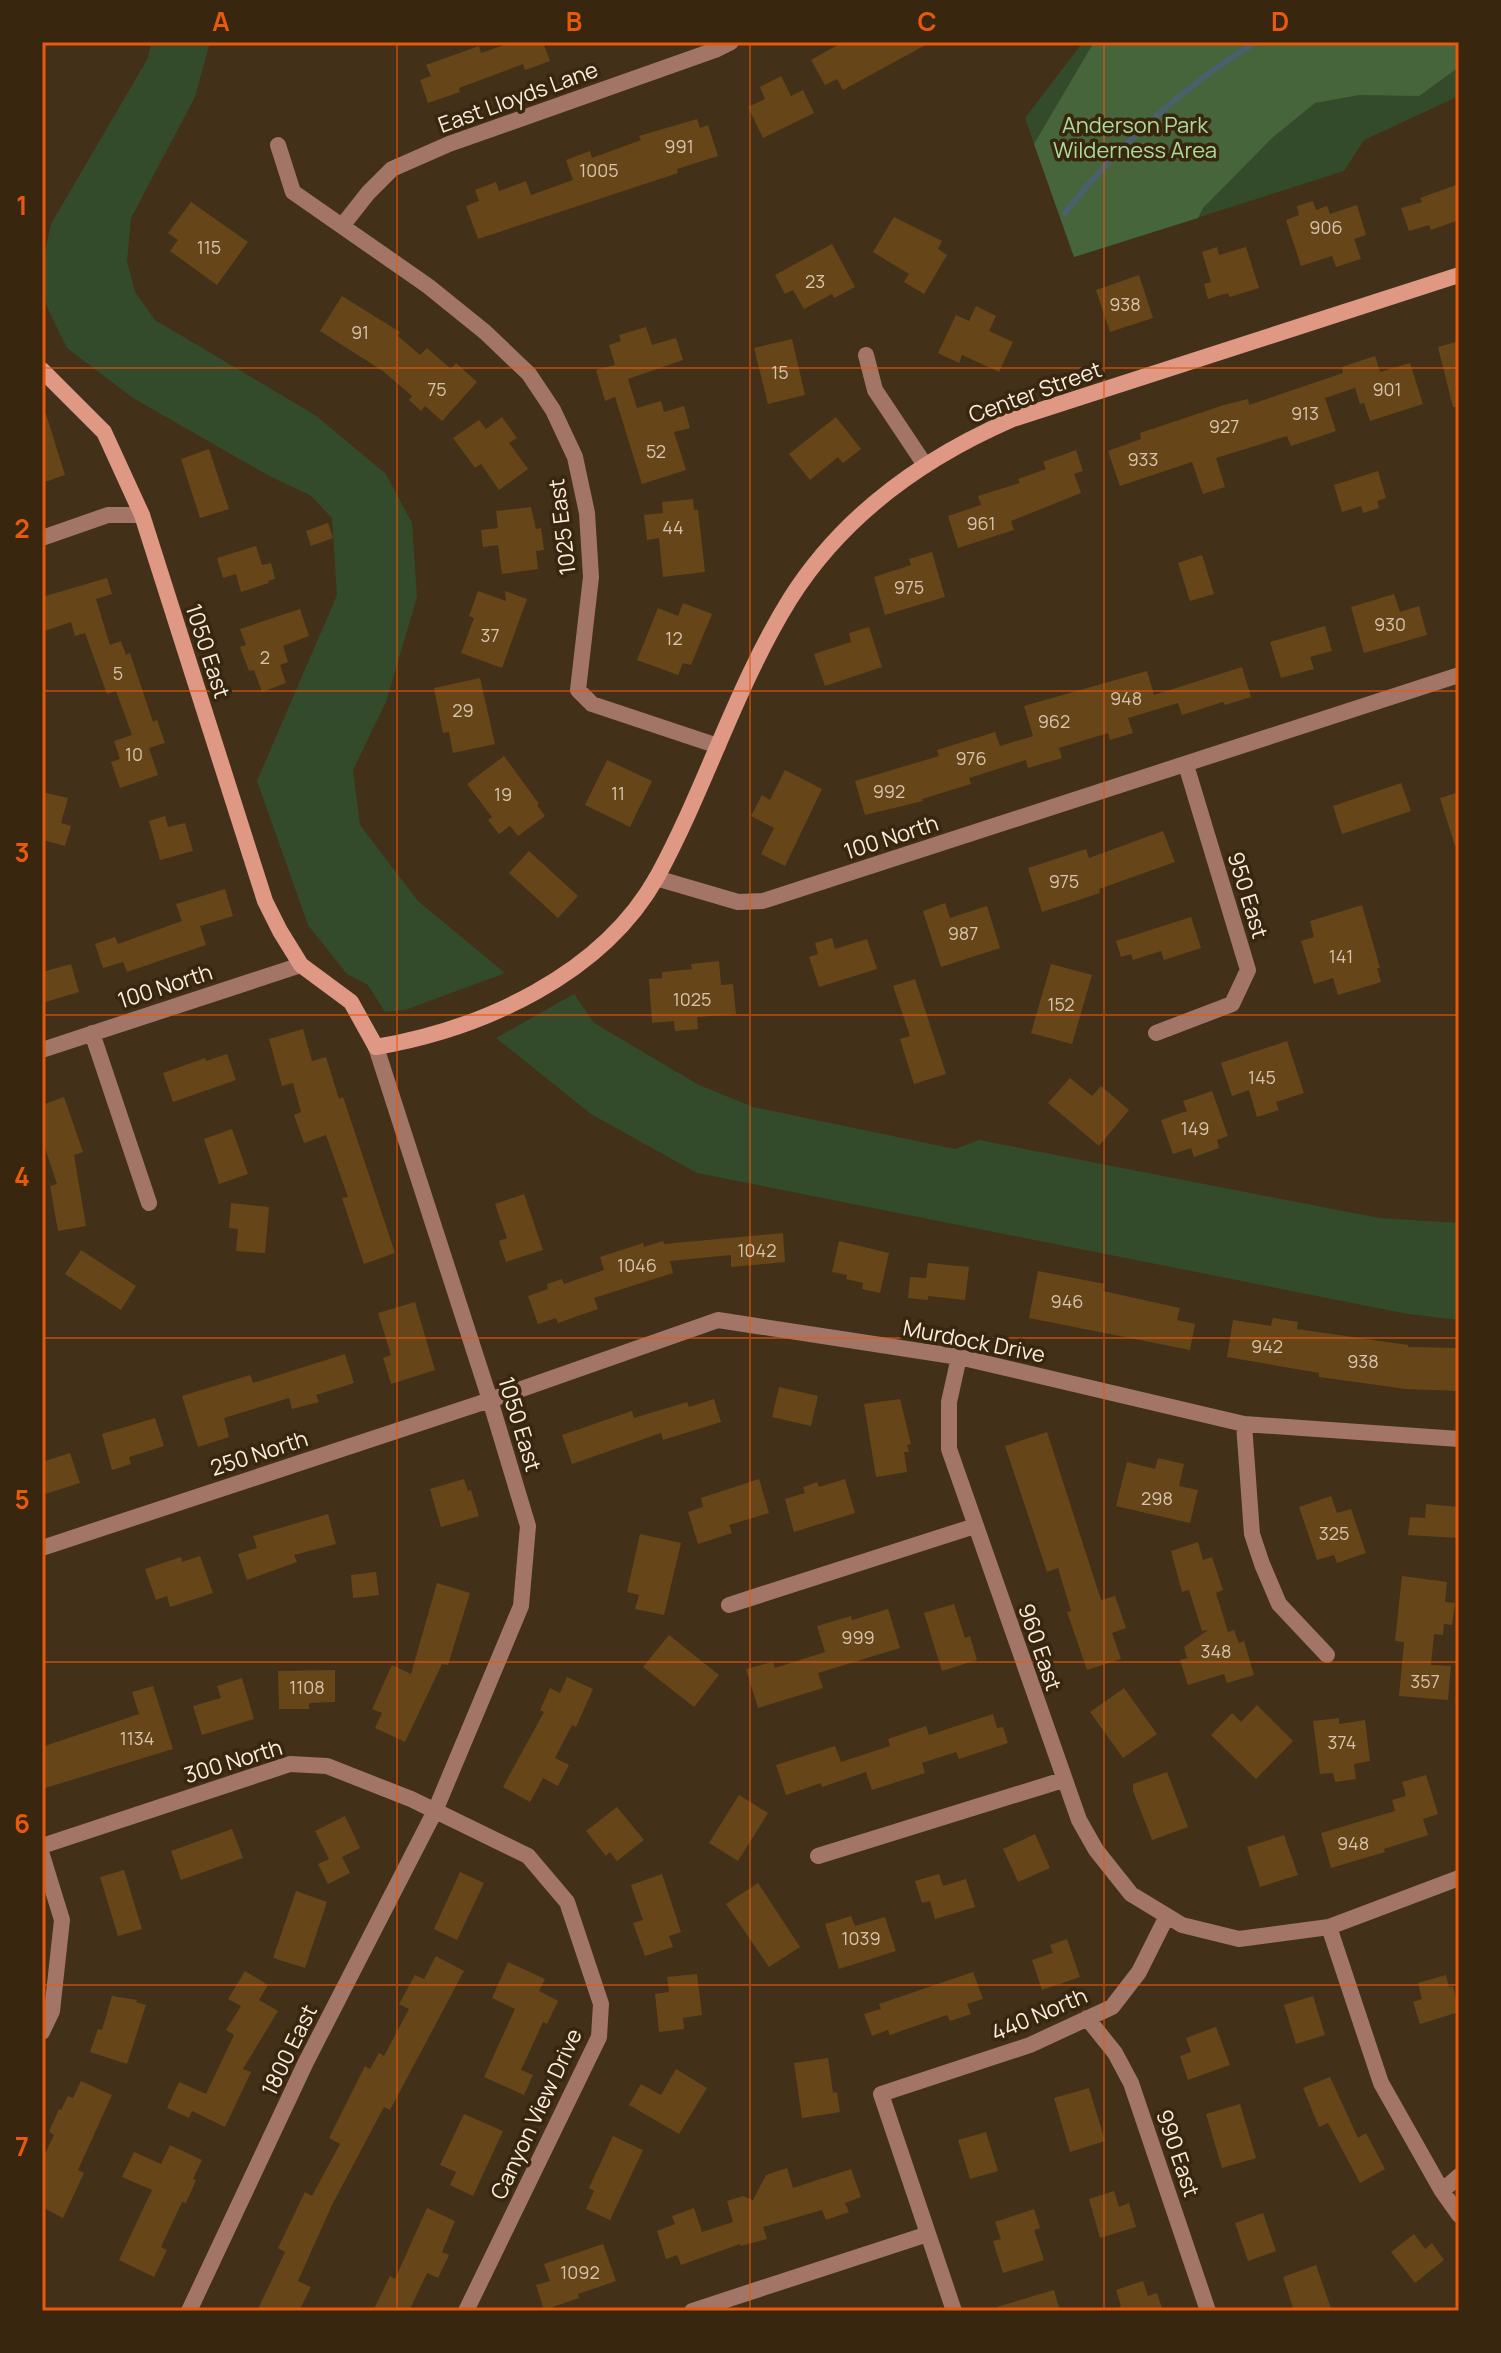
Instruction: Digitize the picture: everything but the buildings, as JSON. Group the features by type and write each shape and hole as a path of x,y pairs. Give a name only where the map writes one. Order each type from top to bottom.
{"street":[{"name":"East Lloyds Lane","path":"342,226 392,169 449,144 731,42"},
{"name":"1025 East","path":"278,145 293,192 428,286 485,332 529,374 553,410 575,457 587,513 591,577 578,690 592,704 718,746"},
{"name":"Center Street","path":"656,878 759,653 809,573 843,530 864,510 925,465 980,433 1013,419 1459,275"},
{"path":"866,355 875,390 925,465"},
{"name":"1050 East","path":"42,370 104,432 142,515 265,901 301,965"},
{"path":"42,538 108,515 142,515"},
{"name":"100 North","path":"656,878 738,902 763,901 1459,675"},
{"name":"950 East","path":"1156,1033 1232,1004 1248,970 1186,765"},
{"path":"301,965 351,1002 376,1047 407,1042 494,1013 559,978 617,930 656,878"},
{"name":"100 North","path":"42,1050 301,965"},
{"path":"92,1033 149,1203"},
{"name":"1050 East","path":"376,1047 528,1526 521,1606 435,1811"},
{"name":"Murdock Drive","path":"490,1400 718,1320 959,1357 1244,1424 1459,1439"},
{"name":"960 East","path":"959,1357 949,1402 949,1449 1079,1820 1096,1850 1131,1894 1182,1925 1239,1939 1329,1927 1459,1878"},
{"name":"250 North","path":"42,1548 490,1400"},
{"path":"1244,1424 1250,1521 1262,1564 1279,1604 1327,1655"},
{"path":"729,1605 975,1526"},
{"name":"300 North","path":"42,1846 290,1764 327,1766 435,1811"},
{"path":"818,1856 1063,1780"},
{"name":"1800 East","path":"189,2311 306,2062 435,1811"},
{"name":"Canyon View Drive","path":"435,1811 528,1856 567,1902 601,2004 599,2037 466,2311"},
{"path":"42,1855 62,1920 52,2011 42,2032"},
{"name":"440 North","path":"928,2234 881,2094 1030,2045 1112,2007 1139,1972 1167,1916"},
{"path":"1329,1927 1381,2083 1442,2191 1459,2215"},
{"name":"990 East","path":"1087,2018 1115,2053 1131,2083 1208,2311"},
{"path":"1442,2191 1459,2176"},
{"path":"698,2310 928,2234 954,2311"}],"green space":[{"path":"151,42 210,42 195,97 131,218 127,261 135,292 155,320 315,415 386,474 412,523 417,597 386,702 353,770 360,825 418,901 505,973 405,1010 385,1012 368,985 347,974 308,925 257,781 337,595 332,518 310,495 271,477 133,398 67,348 42,297 42,264 51,224 148,58"},
{"name":"Anderson Park Wilderness Area","path":"1083,42 1459,42 1459,96 1364,140 1344,171 1074,257 1025,118"},
{"name":"Anderson Park Wilderness Area","path":"1094,42 1459,42 1459,67 1419,96 1359,95 1315,103 1272,138 1203,208 1198,218 1074,257 1034,144"},
{"path":"574,994 594,1023 699,1085 753,1107 955,1149 979,1140 1379,1218 1459,1223 1459,1320 1408,1314 697,1173 591,1114 496,1038"}],"waterway":[{"path":"1065,213 1106,165 1153,119 1204,77 1256,42"}]}
